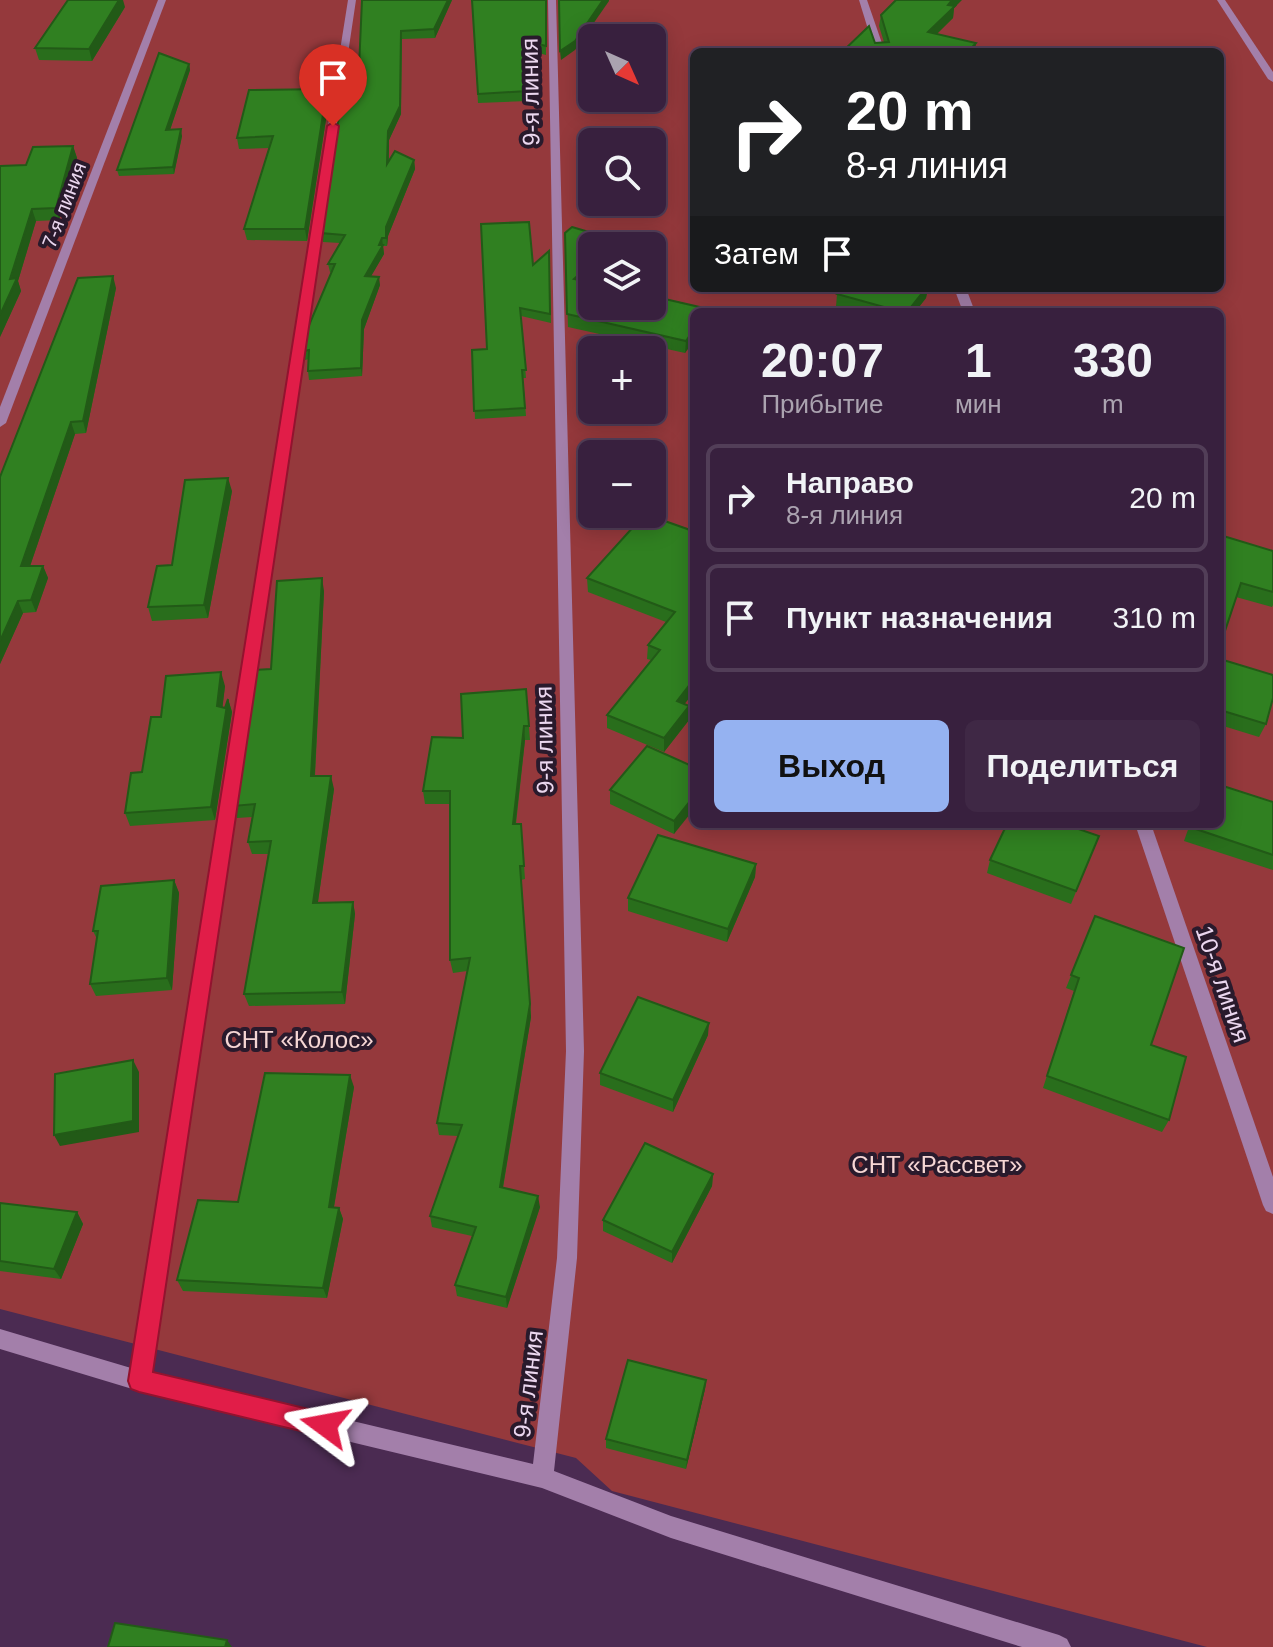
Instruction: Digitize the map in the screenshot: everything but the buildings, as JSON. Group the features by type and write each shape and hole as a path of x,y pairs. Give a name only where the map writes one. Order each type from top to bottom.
{"street":[{"name":"7-я линия","path":"0,423 162,0"},
{"path":"139,1381 352,0"},
{"name":"9-я линия","path":"542,1477 567,1258 575,1051 552,0"},
{"path":"863,0 879,48"},
{"path":"1221,0 1273,79"},
{"name":"10-я линия","path":"1144,828 1273,1205"},
{"path":"0,1339 139,1381 542,1477 671,1527 1059,1647"}],"green space":[{"path":"0,0 1273,0 1273,1647 1207,1647 612,1491 576,1458 0,1309"}],"route":[{"path":"325,1425 139,1381 333,126"}],"park label":[{"name":"СНТ «Колос»","path":"299,1039"},
{"name":"СНТ «Рассвет»","path":"937,1164"}]}
